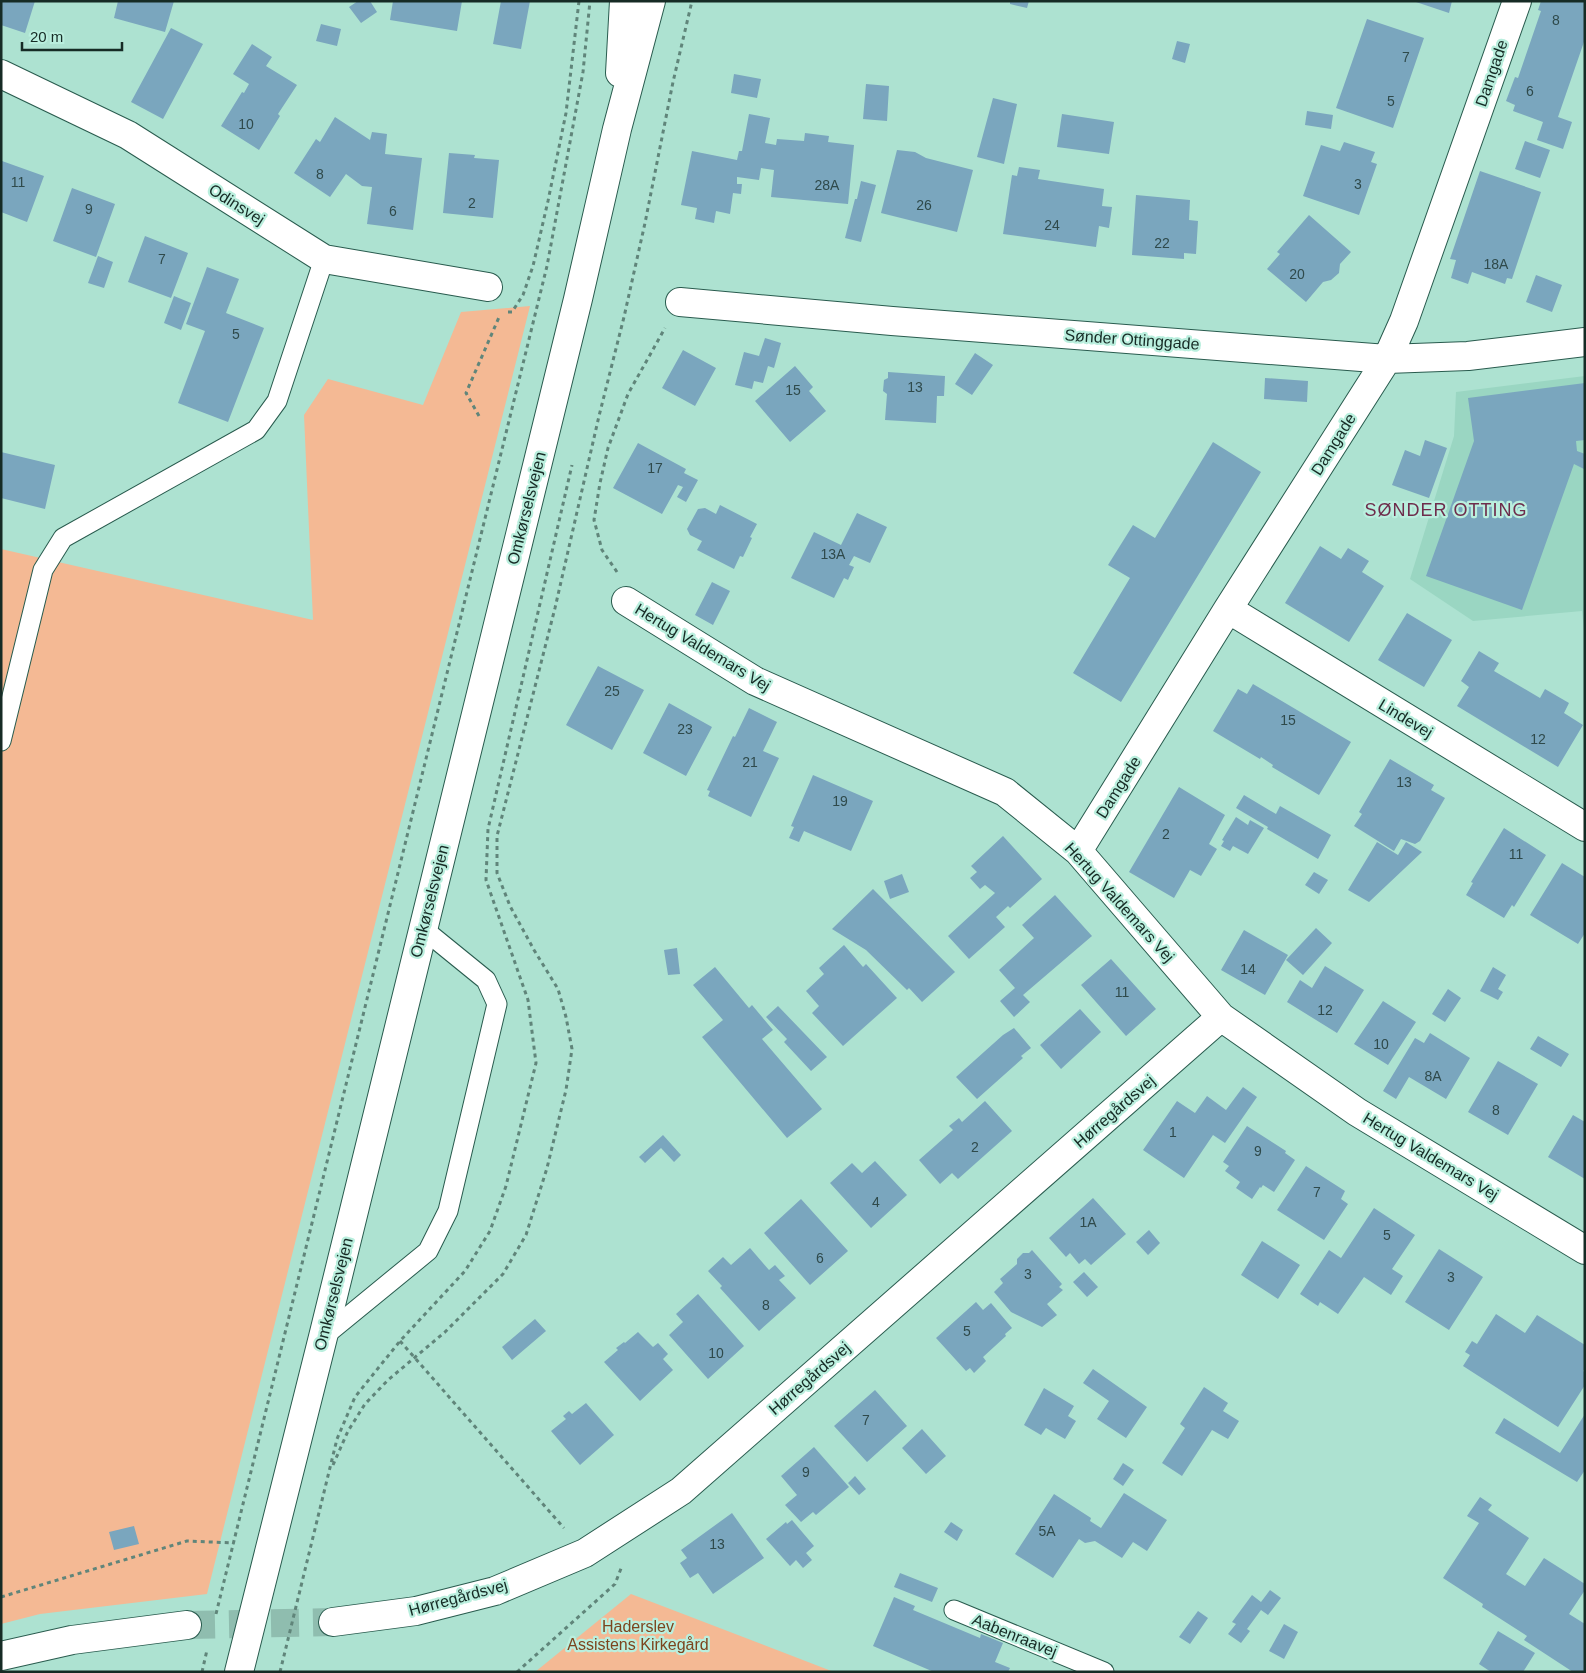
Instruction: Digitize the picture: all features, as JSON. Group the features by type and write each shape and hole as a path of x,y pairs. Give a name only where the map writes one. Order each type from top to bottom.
{"street":[{"name":"Omkørselsvejen","path":"617,129 624,1"},
{"name":"Omkørselsvejen","path":"239,1672 578,299 617,129 651,1"},
{"name":"Damgade","path":"1078,851 1387,358 1404,321 1516,1"},
{"name":"Odinsvej","path":"1,74 128,135 324,259 488,287"},
{"name":"Sønder Ottinggade","path":"680,302 892,321 1387,358 1468,356 1585,342"},
{"name":"Hertug Valdemars Vej","path":"626,601 755,681 1005,792 1078,851 1221,1018 1357,1112 1585,1250"},
{"name":"Lindevej","path":"1228,609 1585,827"},
{"name":"Hørregårdsvej","path":"333,1622 416,1610 495,1590 586,1553 681,1491 1221,1018"},
{"path":"1,1656 72,1640 187,1625"}],"lane":[{"path":"1,741 43,570 63,538 256,430 277,401 324,259"},
{"path":"323,1337 428,1251 448,1210 497,1004 486,980 422,928"},
{"name":"Aabenraavej","path":"954,1610 1104,1672"}],"path":[{"path":"479,416 466,393 502,311 512,312 523,295 533,266 566,113 579,1"},
{"path":"216,1617 547,266 584,72 590,1"},
{"path":"330,1472 348,1430 365,1404 388,1380 451,1326 503,1274 526,1235 547,1168 566,1090 572,1048 558,989 510,906 498,874 497,836 555,608 624,317 673,82 692,1"},
{"path":"626,601 632,589 613,567 602,550 594,520 608,448 628,394 680,302"},
{"path":"280,1672 337,1439 355,1397 400,1341 466,1271 490,1231 506,1186 536,1064 528,1000 486,880 488,829 573,459"},
{"path":"400,1341 586,1553"},
{"path":"517,1672 615,1584 622,1566 614,1534"},
{"path":"1,1597 187,1541 234,1543"},
{"path":"202,1672 209,1644"}],"shaded area":[{"path":"1585,376 1585,639 1582,611 1473,621 1410,579 1454,436 1456,392"}],"green space":[{"path":"530,306 207,1594 40,1614 1,1624 1,549 313,620 304,415 328,379 423,405 461,312"},
{"name":"Haderslev Assistens Kirkegård","path":"631,1594 834,1672 535,1672"}],"building":[{"path":"1,1 35,1 25,33 1,25"},
{"path":"118,1 174,1 165,32 114,18"},
{"path":"358,1 370,1 377,12 361,23 349,7"},
{"path":"393,1 462,1 457,31 390,20"},
{"path":"501,1 530,1 521,49 493,44"},
{"path":"1010,1 1029,1 1027,8 1010,4"},
{"path":"1413,1 1452,1 1449,13"},
{"path":"1541,1 1585,1 1585,39 1558,117 1572,122 1563,149 1537,140 1543,122 1513,111 1515,105 1506,101 1515,77 1518,78 1541,11 1538,10"},
{"path":"1367,19 1424,38 1393,128 1336,108"},
{"path":"321,24 341,29 337,46 316,41"},
{"path":"171,28 203,44 163,119 131,102"},
{"path":"1177,41 1190,44 1185,63 1172,59"},
{"path":"252,44 272,57 266,66 297,85 278,114 280,116 259,150 221,126 249,84 233,74"},
{"path":"734,74 761,79 757,98 731,93"},
{"path":"866,84 889,86 887,121 863,119"},
{"path":"993,98 1017,104 1004,164 977,157"},
{"path":"1307,111 1333,115 1331,129 1305,125"},
{"path":"749,114 770,118 765,143 776,145 777,139 804,141 805,133 829,136 828,142 854,145 848,204 771,197 774,170 761,168 759,180 737,177 737,184 742,184 741,194 733,193 730,214 716,211 714,223 695,219 697,208 681,205 692,151 737,160 739,151 742,151"},
{"path":"1062,114 1114,122 1109,154 1057,147"},
{"path":"335,117 370,140 372,132 387,134 385,154 422,158 413,230 367,224 372,187 362,186 346,174 330,197 294,173 316,139 320,142"},
{"path":"1525,141 1550,150 1540,178 1515,169"},
{"path":"1344,142 1375,152 1371,162 1377,164 1359,215 1303,196 1321,145 1340,151"},
{"path":"897,150 915,152 926,158 973,170 957,232 881,213"},
{"path":"449,153 475,155 474,158 499,160 493,218 443,213"},
{"path":"2,161 44,176 27,222 1,212"},
{"path":"1019,167 1040,170 1038,179 1104,189 1102,206 1112,207 1109,228 1099,226 1096,247 1003,234 1012,175 1017,176"},
{"path":"1480,171 1541,192 1512,279 1507,278 1505,284 1472,272 1468,284 1451,278 1456,260 1450,259"},
{"path":"861,181 876,185 861,242 845,238"},
{"path":"72,188 115,204 96,257 53,241"},
{"path":"1136,195 1190,200 1189,220 1198,221 1196,254 1184,253 1184,259 1132,255"},
{"path":"1309,215 1351,252 1340,264 1339,273 1331,280 1323,282 1306,302 1267,269 1280,254 1277,252"},
{"path":"145,236 188,253 171,298 128,282"},
{"path":"98,256 113,262 104,288 88,283"},
{"path":"207,267 239,279 226,313 264,328 228,422 178,403 205,331 186,324"},
{"path":"1536,275 1562,285 1552,312 1526,302"},
{"path":"174,296 191,303 181,330 164,323"},
{"path":"765,338 781,343 774,368 768,366 763,383 754,381 752,389 735,385 744,352 759,356"},
{"path":"683,350 716,368 695,406 662,388"},
{"path":"975,353 993,365 972,395 955,384"},
{"path":"795,366 813,387 809,391 826,411 790,442 755,401"},
{"path":"888,372 945,376 944,396 937,396 936,423 885,420 887,394 883,391 884,380 888,378"},
{"path":"1265,378 1308,381 1307,402 1264,399"},
{"path":"1585,383 1585,440 1576,441 1577,451 1585,454 1585,467 1584,469 1574,464 1522,610 1426,576 1474,441 1468,398"},
{"path":"1425,440 1447,448 1429,498 1392,485 1405,450 1420,456"},
{"path":"1213,442 1261,472 1121,702 1073,673 1130,578 1108,565 1133,525 1155,538"},
{"path":"638,443 686,469 684,473 698,480 686,502 677,497 683,487 678,485 662,514 613,488"},
{"path":"1,452 55,465 45,509 1,498"},
{"path":"720,505 757,524 743,557 740,556 734,569 697,550 702,541 690,535 687,529 698,509 705,508 716,514"},
{"path":"857,513 887,527 870,563 854,556 849,565 854,567 848,580 844,578 834,598 791,578 814,532 841,545"},
{"path":"1320,546 1341,559 1348,548 1369,561 1362,572 1384,586 1349,642 1285,603"},
{"path":"712,582 730,591 713,625 695,615"},
{"path":"1407,613 1452,640 1424,687 1378,660"},
{"path":"1479,651 1499,663 1494,671 1540,698 1545,689 1569,703 1564,713 1583,725 1558,767 1457,706 1469,687 1461,681"},
{"path":"598,666 644,690 612,750 566,725"},
{"path":"1253,684 1351,742 1319,795 1272,767 1273,765 1261,757 1260,759 1213,731 1238,689 1247,694"},
{"path":"669,703 712,727 686,776 643,753"},
{"path":"749,708 777,722 763,751 779,758 751,817 708,796 710,791 707,790"},
{"path":"1390,759 1434,785 1431,790 1445,798 1420,841 1415,844 1401,839 1394,851 1354,826 1362,814 1359,812"},
{"path":"813,775 873,801 851,851 804,831 799,842 789,838 794,827 791,826"},
{"path":"1179,787 1225,815 1209,844 1217,849 1201,876 1190,870 1174,898 1129,872"},
{"path":"1244,795 1276,814 1280,806 1331,835 1318,859 1236,808"},
{"path":"1236,817 1248,825 1250,820 1264,828 1248,854 1233,846 1230,851 1221,846 1224,841 1222,840"},
{"path":"1504,828 1546,855 1514,907 1512,905 1504,918 1466,895 1473,883 1471,882"},
{"path":"1003,836 1042,879 1010,908 1008,906 996,917 1005,927 969,959 948,936 995,893 985,885 980,889 970,878 977,872 971,866"},
{"path":"1377,842 1398,855 1406,842 1422,852 1369,902 1348,890"},
{"path":"1562,863 1585,877 1585,933 1578,944 1530,915"},
{"path":"1314,872 1328,880 1319,894 1305,885"},
{"path":"902,874 909,892 890,899 884,881"},
{"path":"873,889 955,972 922,1002 866,950 832,929"},
{"path":"1055,895 1092,936 1023,995 1030,1002 1014,1017 1000,1001 1015,988 999,970 1034,938 1022,925"},
{"path":"1316,928 1332,943 1303,975 1286,960"},
{"path":"1244,930 1288,955 1265,995 1221,970"},
{"path":"844,945 863,967 866,964 897,998 843,1046 812,1013 819,1006 806,991 824,974 819,968"},
{"path":"677,948 680,974 668,975 664,950"},
{"path":"1111,959 1156,1009 1126,1036 1081,985"},
{"path":"1325,966 1364,990 1337,1033 1287,1002 1300,980 1312,988"},
{"path":"715,967 749,1008 752,1005 773,1030 762,1039 822,1109 787,1138 702,1037 723,1020 693,985"},
{"path":"1493,967 1506,975 1498,989 1503,992 1498,1000 1480,991"},
{"path":"1448,989 1461,998 1445,1022 1432,1014"},
{"path":"1383,1001 1416,1022 1388,1065 1354,1044"},
{"path":"778,1006 827,1057 811,1071 784,1042 787,1039 766,1017"},
{"path":"1080,1009 1101,1032 1061,1069 1040,1045"},
{"path":"1014,1028 1031,1048 1021,1056 1023,1058 977,1099 956,1077 1003,1035"},
{"path":"1430,1033 1470,1058 1446,1099 1409,1077 1396,1099 1383,1091 1415,1038 1424,1043"},
{"path":"1538,1036 1569,1054 1561,1067 1530,1049"},
{"path":"1498,1061 1538,1084 1508,1135 1468,1112"},
{"path":"1243,1087 1257,1097 1225,1143 1213,1135 1184,1178 1143,1150 1177,1101 1195,1113 1207,1096 1226,1110"},
{"path":"985,1101 1012,1131 958,1179 952,1173 940,1184 919,1160 953,1130 949,1126 959,1118 962,1122"},
{"path":"1573,1115 1585,1122 1585,1179 1548,1157"},
{"path":"1247,1126 1286,1151 1285,1153 1295,1160 1274,1192 1263,1185 1252,1199 1236,1188 1240,1182 1225,1171 1229,1166 1223,1162"},
{"path":"663,1135 681,1155 674,1162 661,1148 645,1163 639,1157"},
{"path":"875,1161 907,1195 871,1228 830,1183 852,1163 862,1173"},
{"path":"1306,1166 1345,1191 1341,1199 1348,1204 1324,1240 1277,1210"},
{"path":"1093,1198 1126,1234 1091,1265 1085,1259 1079,1264 1070,1253 1066,1257 1049,1238"},
{"path":"801,1199 848,1251 810,1285 764,1233"},
{"path":"1374,1208 1415,1235 1392,1269 1403,1276 1391,1295 1364,1277 1338,1314 1320,1302 1318,1306 1300,1294 1329,1250 1341,1258"},
{"path":"1149,1230 1160,1243 1148,1255 1136,1242"},
{"path":"1262,1241 1300,1265 1278,1299 1241,1275"},
{"path":"750,1248 769,1270 775,1265 785,1276 779,1280 796,1298 759,1331 720,1288 722,1286 708,1271 723,1257 731,1265"},
{"path":"1439,1249 1483,1277 1449,1330 1405,1302"},
{"path":"1032,1250 1062,1284 1059,1287 1063,1290 1047,1304 1057,1315 1042,1327 1011,1312 994,1292 1003,1283 1000,1279 1017,1264 1017,1259 1023,1253 1029,1253"},
{"path":"1084,1272 1098,1287 1087,1297 1073,1282"},
{"path":"698,1294 744,1346 708,1379 669,1335 683,1322 676,1314"},
{"path":"976,1302 983,1310 991,1303 1012,1328 983,1357 986,1361 974,1373 970,1368 966,1371 936,1338"},
{"path":"1496,1314 1525,1333 1537,1315 1585,1345 1585,1369 1583,1371 1585,1372 1585,1385 1558,1427 1463,1366 1470,1355 1465,1352 1472,1341 1477,1344"},
{"path":"535,1319 546,1331 512,1360 502,1347"},
{"path":"638,1332 653,1347 658,1343 668,1354 663,1359 673,1370 640,1401 604,1362 618,1350 616,1348"},
{"path":"1093,1369 1147,1407 1126,1438 1097,1419 1109,1401 1083,1383"},
{"path":"1204,1387 1228,1403 1223,1411 1239,1421 1228,1439 1212,1430 1182,1476 1162,1463 1185,1428 1180,1424"},
{"path":"1044,1388 1074,1406 1068,1416 1076,1421 1065,1439 1046,1428 1041,1435 1024,1425"},
{"path":"875,1390 907,1426 867,1462 834,1426"},
{"path":"586,1403 614,1435 580,1465 551,1431 566,1419 563,1416 569,1411 572,1414"},
{"path":"1585,1414 1585,1470 1577,1482 1495,1433 1504,1418 1560,1453"},
{"path":"922,1429 946,1456 926,1474 902,1448"},
{"path":"814,1447 849,1487 816,1515 813,1512 801,1522 785,1505 797,1495 781,1476"},
{"path":"1123,1463 1134,1470 1123,1486 1113,1479"},
{"path":"855,1476 866,1489 859,1495 848,1483"},
{"path":"1124,1493 1167,1520 1147,1551 1133,1542 1122,1558 1095,1541 1085,1543 1079,1539 1053,1578 1015,1554 1054,1494 1091,1518 1090,1521 1101,1528"},
{"path":"1480,1497 1492,1505 1488,1510 1529,1538 1506,1574 1525,1586 1544,1558 1585,1584 1585,1590 1569,1614 1585,1624 1585,1672 1573,1672 1524,1640 1527,1636 1482,1607 1483,1604 1443,1578 1479,1523 1467,1516"},
{"path":"732,1513 764,1558 713,1594 698,1573 690,1578 680,1563 687,1558 681,1550"},
{"path":"792,1520 814,1546 806,1553 812,1560 803,1568 796,1560 790,1566 766,1539 786,1522 787,1524"},
{"path":"951,1522 963,1530 957,1541 944,1532"},
{"path":"134,1526 139,1544 114,1550 109,1532"},
{"path":"900,1573 938,1588 932,1602 894,1587"},
{"path":"1270,1590 1281,1598 1268,1615 1261,1610 1247,1629 1250,1631 1241,1643 1228,1634 1236,1624 1232,1622 1252,1595 1261,1602"},
{"path":"894,1597 915,1606 913,1610 980,1638 981,1634 1003,1643 995,1662 1010,1668 1008,1672 934,1672 873,1646"},
{"path":"1198,1611 1208,1618 1190,1644 1179,1637"},
{"path":"1284,1624 1298,1632 1284,1659 1269,1651"},
{"path":"1498,1631 1535,1653 1523,1672 1491,1672 1479,1664"}],"tunnel":[{"path":"187,1625 333,1622"}],"district":[{"name":"SØNDER OTTING","path":"1446,510"}]}
